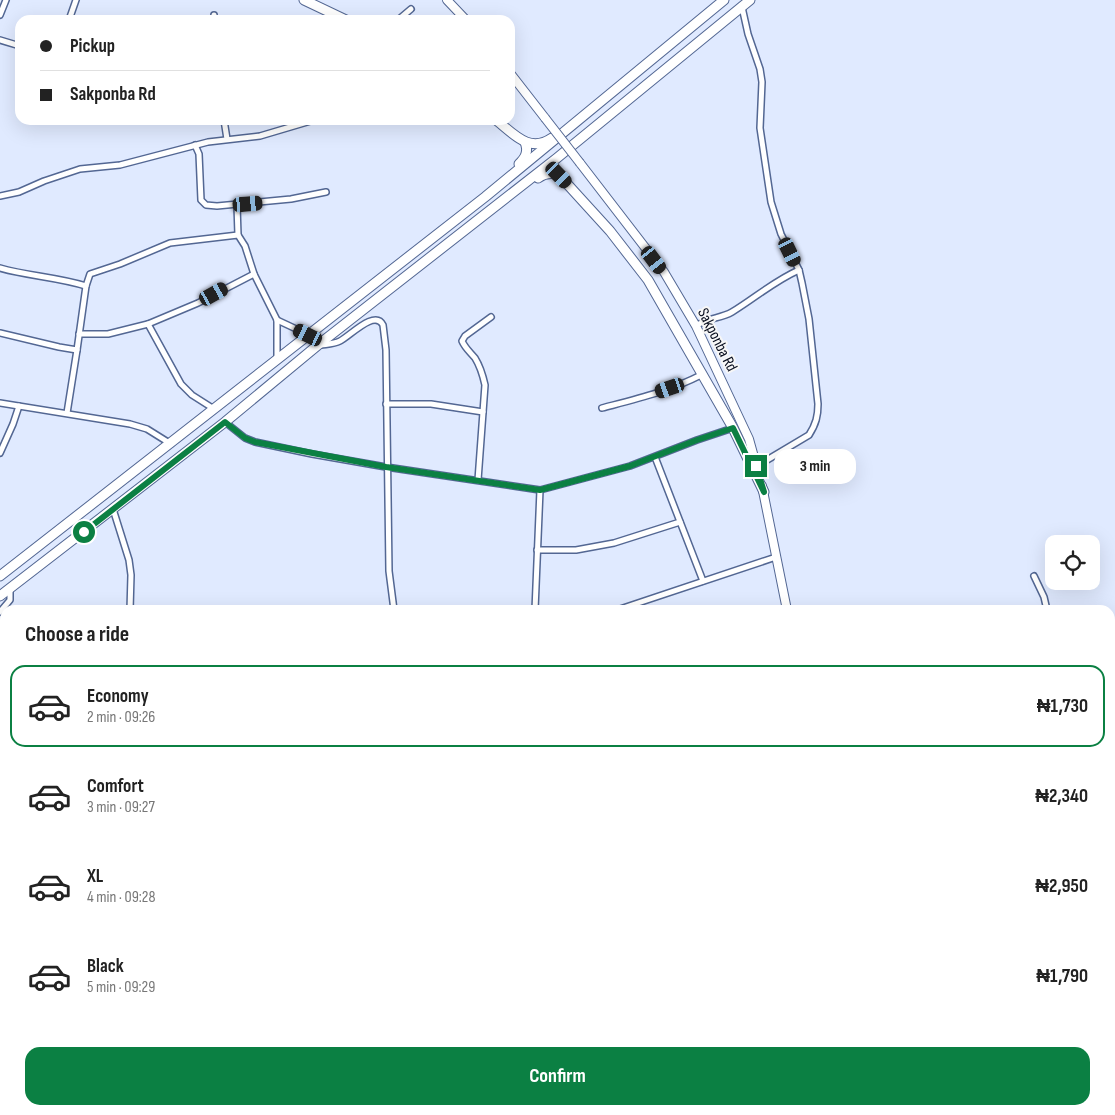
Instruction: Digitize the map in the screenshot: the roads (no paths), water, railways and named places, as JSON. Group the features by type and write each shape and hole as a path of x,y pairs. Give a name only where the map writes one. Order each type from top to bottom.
{"highway":[{"path":"304,0 336,15"},
{"path":"0,576 500,185 724,0"},
{"path":"0,596 225,422 318,345 505,199 750,0"},
{"path":"503,125 525,142 540,144 595,107"},
{"path":"610,114 563,157 557,168 559,175 610,231 648,280 733,428 764,492"},
{"path":"500,185 525,158 527,152 525,142"},
{"path":"505,199 546,173 559,175"},
{"path":"74,519 84,532"}],"main road":[{"path":"447,0 461,15"},
{"name":"Sakponba Rd","path":"515,79 664,272 696,326 748,439 764,492 786,605"}],"street":[{"path":"0,15 6,0"},
{"path":"71,15 76,0"},
{"path":"742,6 762,82 760,128 771,202 781,234 799,270 809,319 818,404 818,417 815,427 809,435 756,466"},
{"path":"403,15 410,9"},
{"path":"0,40 15,44"},
{"path":"225,125 227,139"},
{"path":"0,196 19,192 80,169 120,164 227,139 260,136 297,125"},
{"path":"195,145 200,154 202,200 206,205 237,205 291,199 326,192"},
{"path":"237,205 238,235 245,246 254,274 277,320 277,360"},
{"path":"67,413 86,286 90,274 120,264 170,243 238,235"},
{"path":"0,268 17,273 54,277 86,286"},
{"path":"696,326 704,320 724,316 776,282 799,270"},
{"path":"79,334 108,334 148,324 198,303 254,274"},
{"path":"478,480 486,385 474,357 462,341 465,336 491,317"},
{"path":"277,320 308,335"},
{"path":"318,345 333,344 343,340 372,320 382,322 386,350 386,467 389,571 393,605"},
{"path":"148,324 181,384 192,395 214,409"},
{"path":"0,333 60,348 77,350"},
{"path":"602,408 683,384 701,375"},
{"path":"0,403 130,424 146,429 171,444"},
{"path":"386,404 431,404 483,412"},
{"path":"0,453 19,406"},
{"path":"225,422 245,438 255,442 386,467 540,490 630,466 733,428"},
{"path":"655,457 703,581"},
{"path":"534,605 540,490"},
{"path":"113,508 129,560 131,575 129,605"},
{"path":"537,550 576,550 614,543 680,522"},
{"path":"632,605 776,557"},
{"path":"1034,576 1046,605"},
{"path":"6,605 10,600 10,588"}]}
